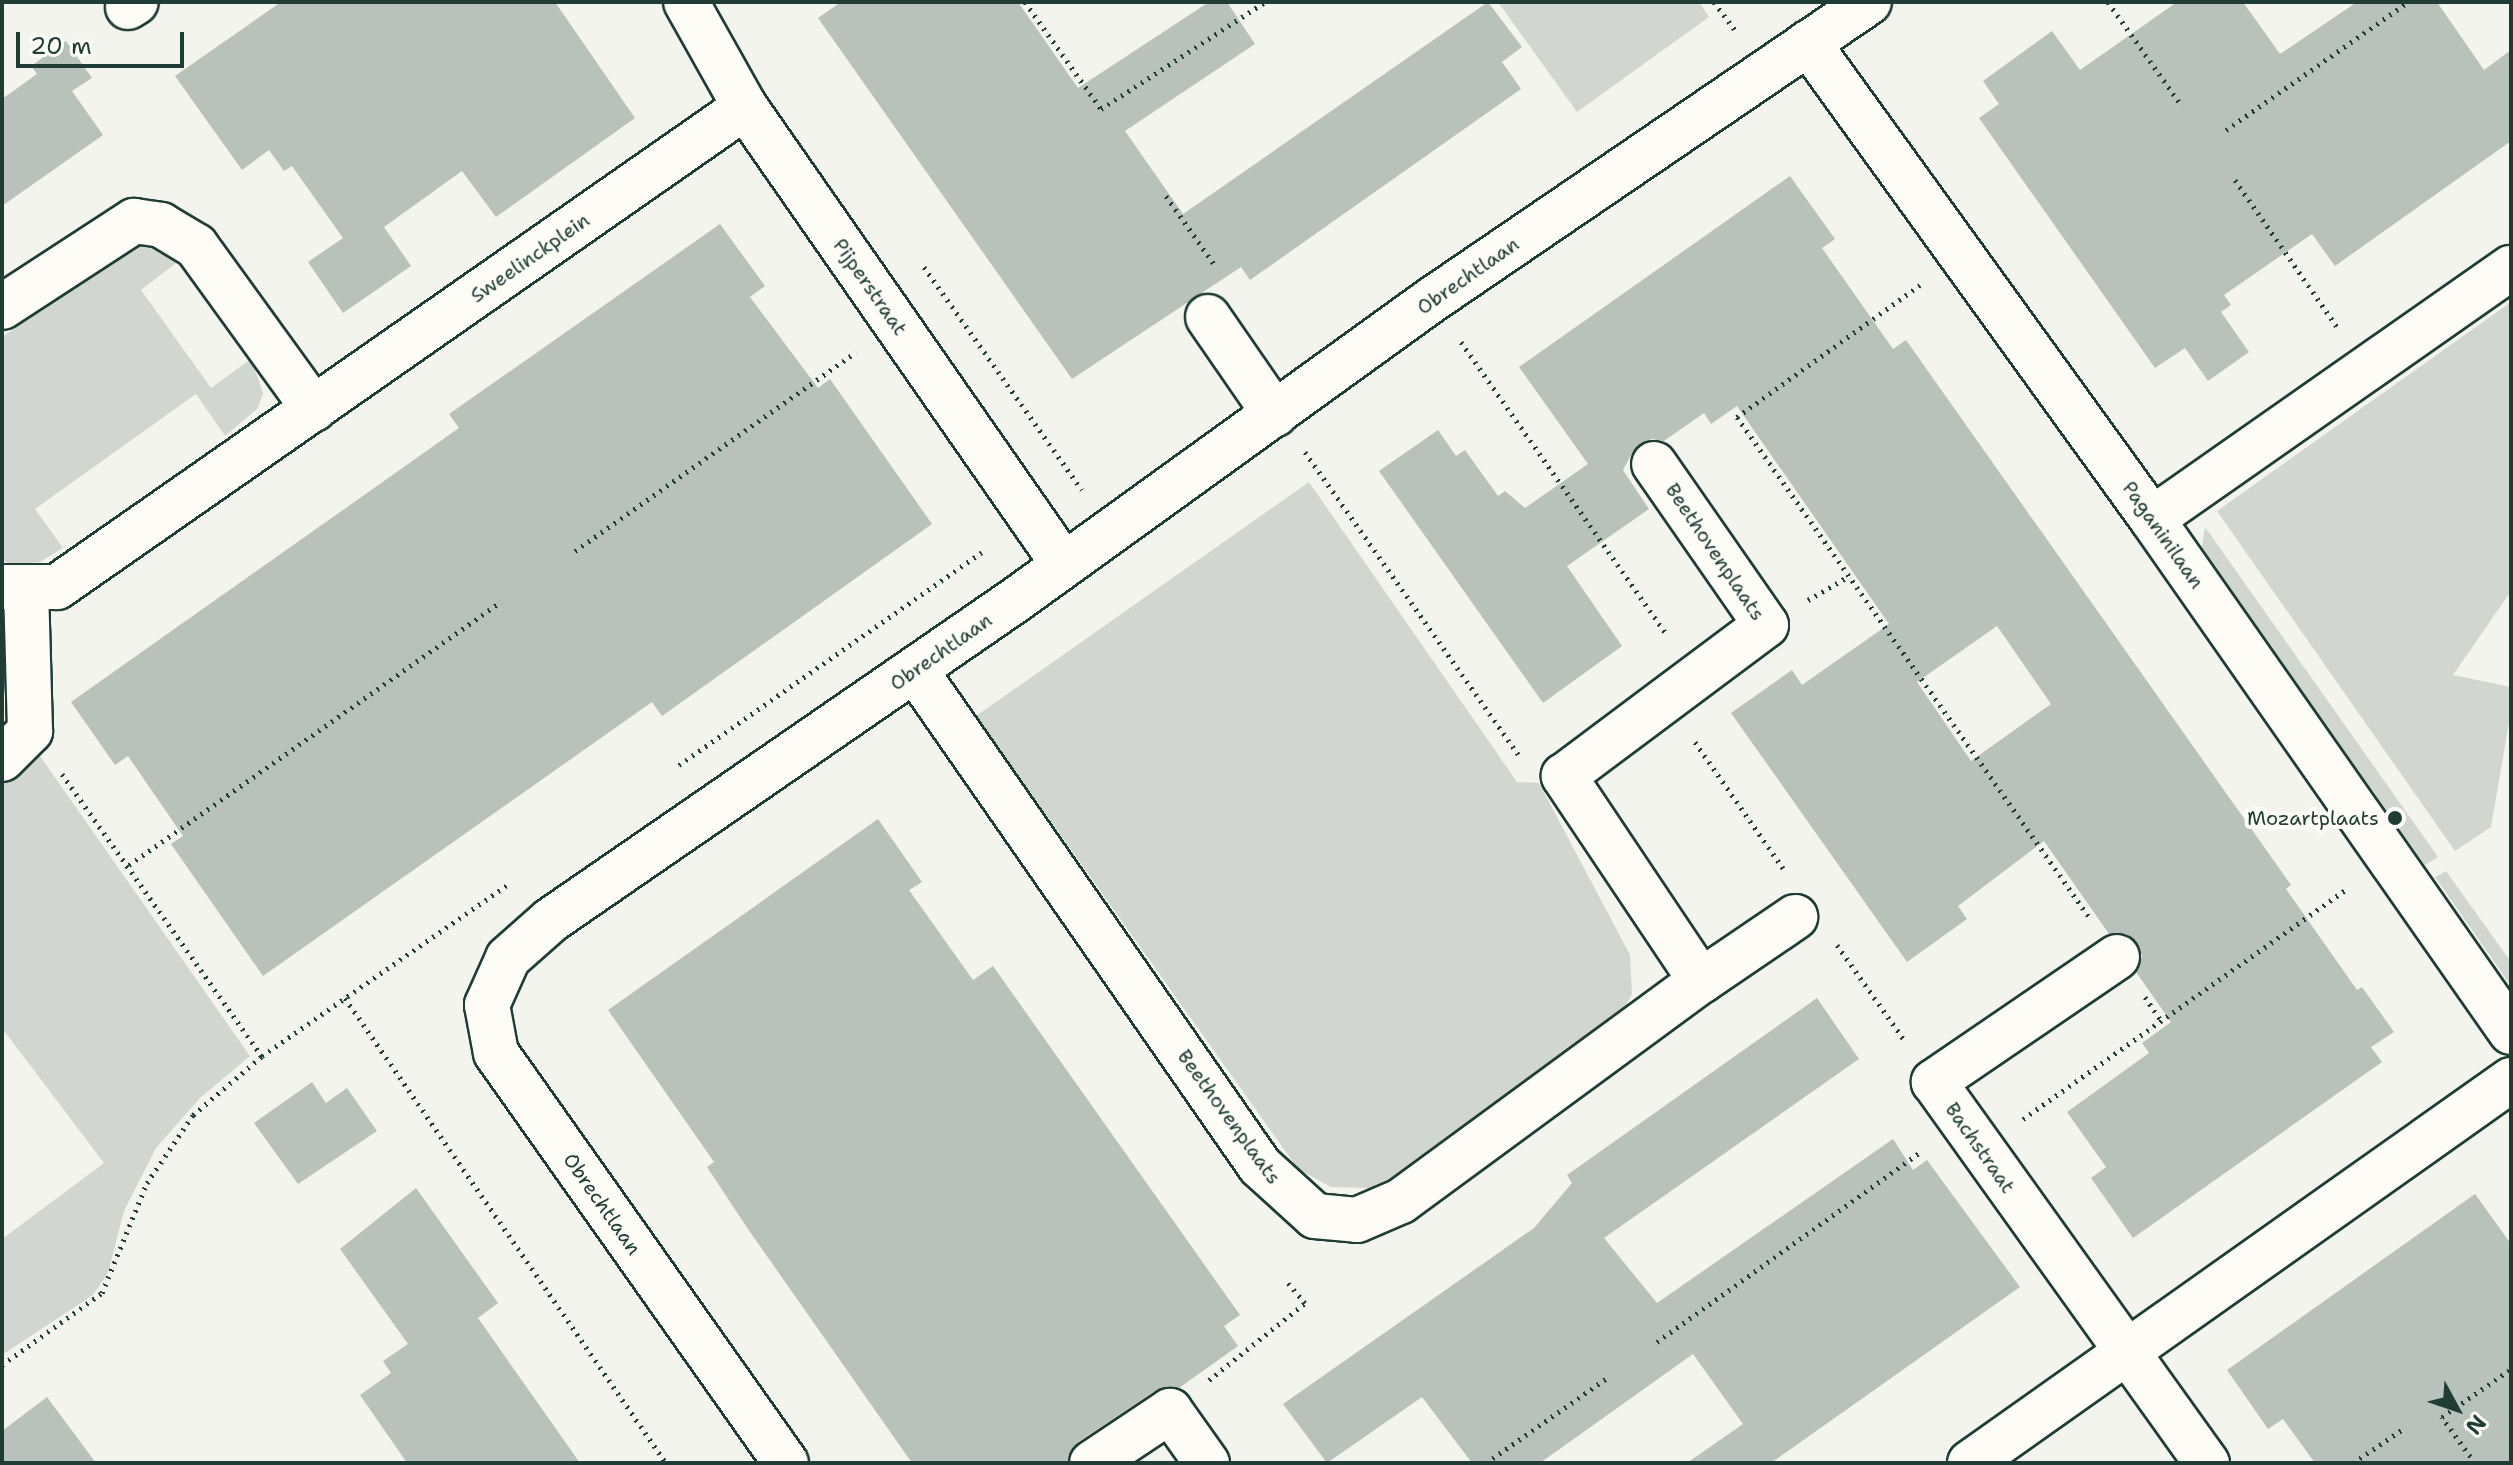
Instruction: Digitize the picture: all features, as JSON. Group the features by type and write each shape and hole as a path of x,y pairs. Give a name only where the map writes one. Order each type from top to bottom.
{"street":[{"name":"Pijperstraat","path":"686,2 745,107 1064,565"},
{"name":"Obrechtlaan","path":"786,1463 496,1053 487,1024 490,991 508,958 551,920 915,670 1430,301 1869,2"},
{"name":"Paganinilaan","path":"1808,43 2152,519 2511,1032"},
{"name":"Sweelinckplein","path":"14,589 57,587 745,107"},
{"path":"2,307 134,221 161,225 196,246 314,409"},
{"path":"2152,519 2511,268"},
{"path":"1208,317 1275,414"},
{"name":"Beethovenplaats","path":"1654,464 1766,625 1564,776 1701,981"},
{"path":"14,589 16,745"},
{"name":"Beethovenplaats","path":"915,670 1260,1166 1315,1216 1357,1220 1401,1201 1701,981 1795,917"},
{"name":"Bachstraat","path":"2117,957 1934,1082 2207,1463"},
{"path":"1970,1463 2511,1080"},
{"path":"1092,1463 1170,1411 1207,1463"}],"path":[{"path":"1025,2 1101,109 1265,2"},
{"path":"2108,2 2182,106"},
{"path":"2226,130 2408,2"},
{"path":"2235,180 2368,370"},
{"path":"1961,256 1737,417 2160,1019"},
{"path":"1430,301 1677,649"},
{"path":"575,551 896,324"},
{"path":"1275,414 1522,759"},
{"path":"129,865 501,602"},
{"path":"16,745 129,865 262,1056"},
{"path":"1657,1342 1971,1136 2160,1019 2387,858"},
{"path":"2,1365 102,1293 168,1148 193,1115 262,1056 345,998 666,1463"},
{"path":"1170,1411 1305,1303 1285,1279"},
{"path":"2475,1463 2442,1417 2511,1369"},
{"path":"1486,1463 1610,1376"},
{"path":"2353,1463 2403,1429"}],"shaded area":[{"path":"1498,2 1699,2 1709,17 1577,112"},
{"path":"147,239 180,260 141,290 211,388 251,359 263,393 258,408 225,436 196,394 35,509 63,548 40,562 11,565 2,560 2,337"},
{"path":"2511,302 2511,591 2453,675 2511,687 2511,711 2491,827 2455,851 2217,511"},
{"path":"1309,482 1517,782 1539,783 1630,955 1632,994 1619,1019 1405,1171 1371,1188 1331,1187 1298,1169 976,716"},
{"path":"2205,527 2438,857 2425,865 2210,563 2202,547"},
{"path":"40,756 250,1056 200,1098 156,1148 124,1211 108,1273 93,1295 2,1355 2,1239 104,1163 2,1028 2,784"},
{"path":"2446,871 2511,962 2511,986 2435,877"}],"building":[{"path":"281,2 555,2 635,118 496,217 462,171 384,227 411,266 343,313 308,262 343,238 292,166 284,171 269,150 242,170 175,76"},
{"path":"841,2 1018,2 1078,88 1209,2 1227,2 1255,44 1125,131 1183,214 1488,2 1522,47 1502,62 1521,89 1250,280 1241,267 1072,379 818,18"},
{"path":"2177,2 2243,2 2280,54 2357,2 2437,2 2484,70 2511,50 2511,141 2335,266 2312,234 2224,295 2231,305 2221,312 2249,352 2208,381 2185,348 2155,368 1979,118 1999,104 1983,81 2052,31 2080,70"},
{"path":"66,41 92,78 72,91 103,135 2,206 2,99 37,74 31,66"},
{"path":"1790,176 1835,239 1822,248 1893,349 1906,340 2291,885 2286,889 2357,990 2362,987 2394,1032 2371,1047 2382,1062 2133,1238 2091,1178 2106,1167 2067,1112 2149,1053 2142,1043 2171,1022 2136,972 2142,956 2137,942 2127,934 2109,934 2044,841 1958,906 1967,919 1907,962 1731,713 1792,670 1802,685 1889,624 1737,406 1711,424 1704,413 1664,441 1651,439 1632,453 1623,470 1649,509 1567,566 1622,646 1543,703 1379,471 1438,430 1456,456 1465,450 1498,496 1505,491 1525,508 1588,464 1519,367","holes":["1997,626 2051,704 1971,761 1917,682"]},
{"path":"720,224 765,286 750,297 818,388 830,379 932,524 662,716 652,702 263,976 171,844 183,836 128,756 115,765 71,702 459,428 449,414"},
{"path":"878,819 922,882 909,890 973,980 993,966 1240,1315 1224,1326 1238,1346 1179,1388 1156,1390 1078,1442 1067,1463 912,1463 748,1229 707,1167 714,1162 608,1010"},
{"path":"1817,998 1859,1059 1604,1238 1657,1303 1893,1139 1913,1170 1927,1160 2020,1287 1771,1463 1687,1463 1743,1424 1693,1354 1540,1463 1472,1463 1422,1397 1327,1463 1283,1404 1534,1228 1572,1183 1567,1175"},
{"path":"312,1082 326,1103 347,1088 377,1131 298,1184 254,1123"},
{"path":"416,1188 498,1303 478,1318 580,1463 407,1463 360,1395 391,1373 383,1361 408,1344 340,1249"},
{"path":"2475,1194 2511,1244 2511,1463 2315,1463 2283,1419 2268,1429 2227,1370"},
{"path":"47,1397 96,1463 2,1463 2,1431"}],"place":[{"name":"Mozartplaats","path":"2395,818"}]}
